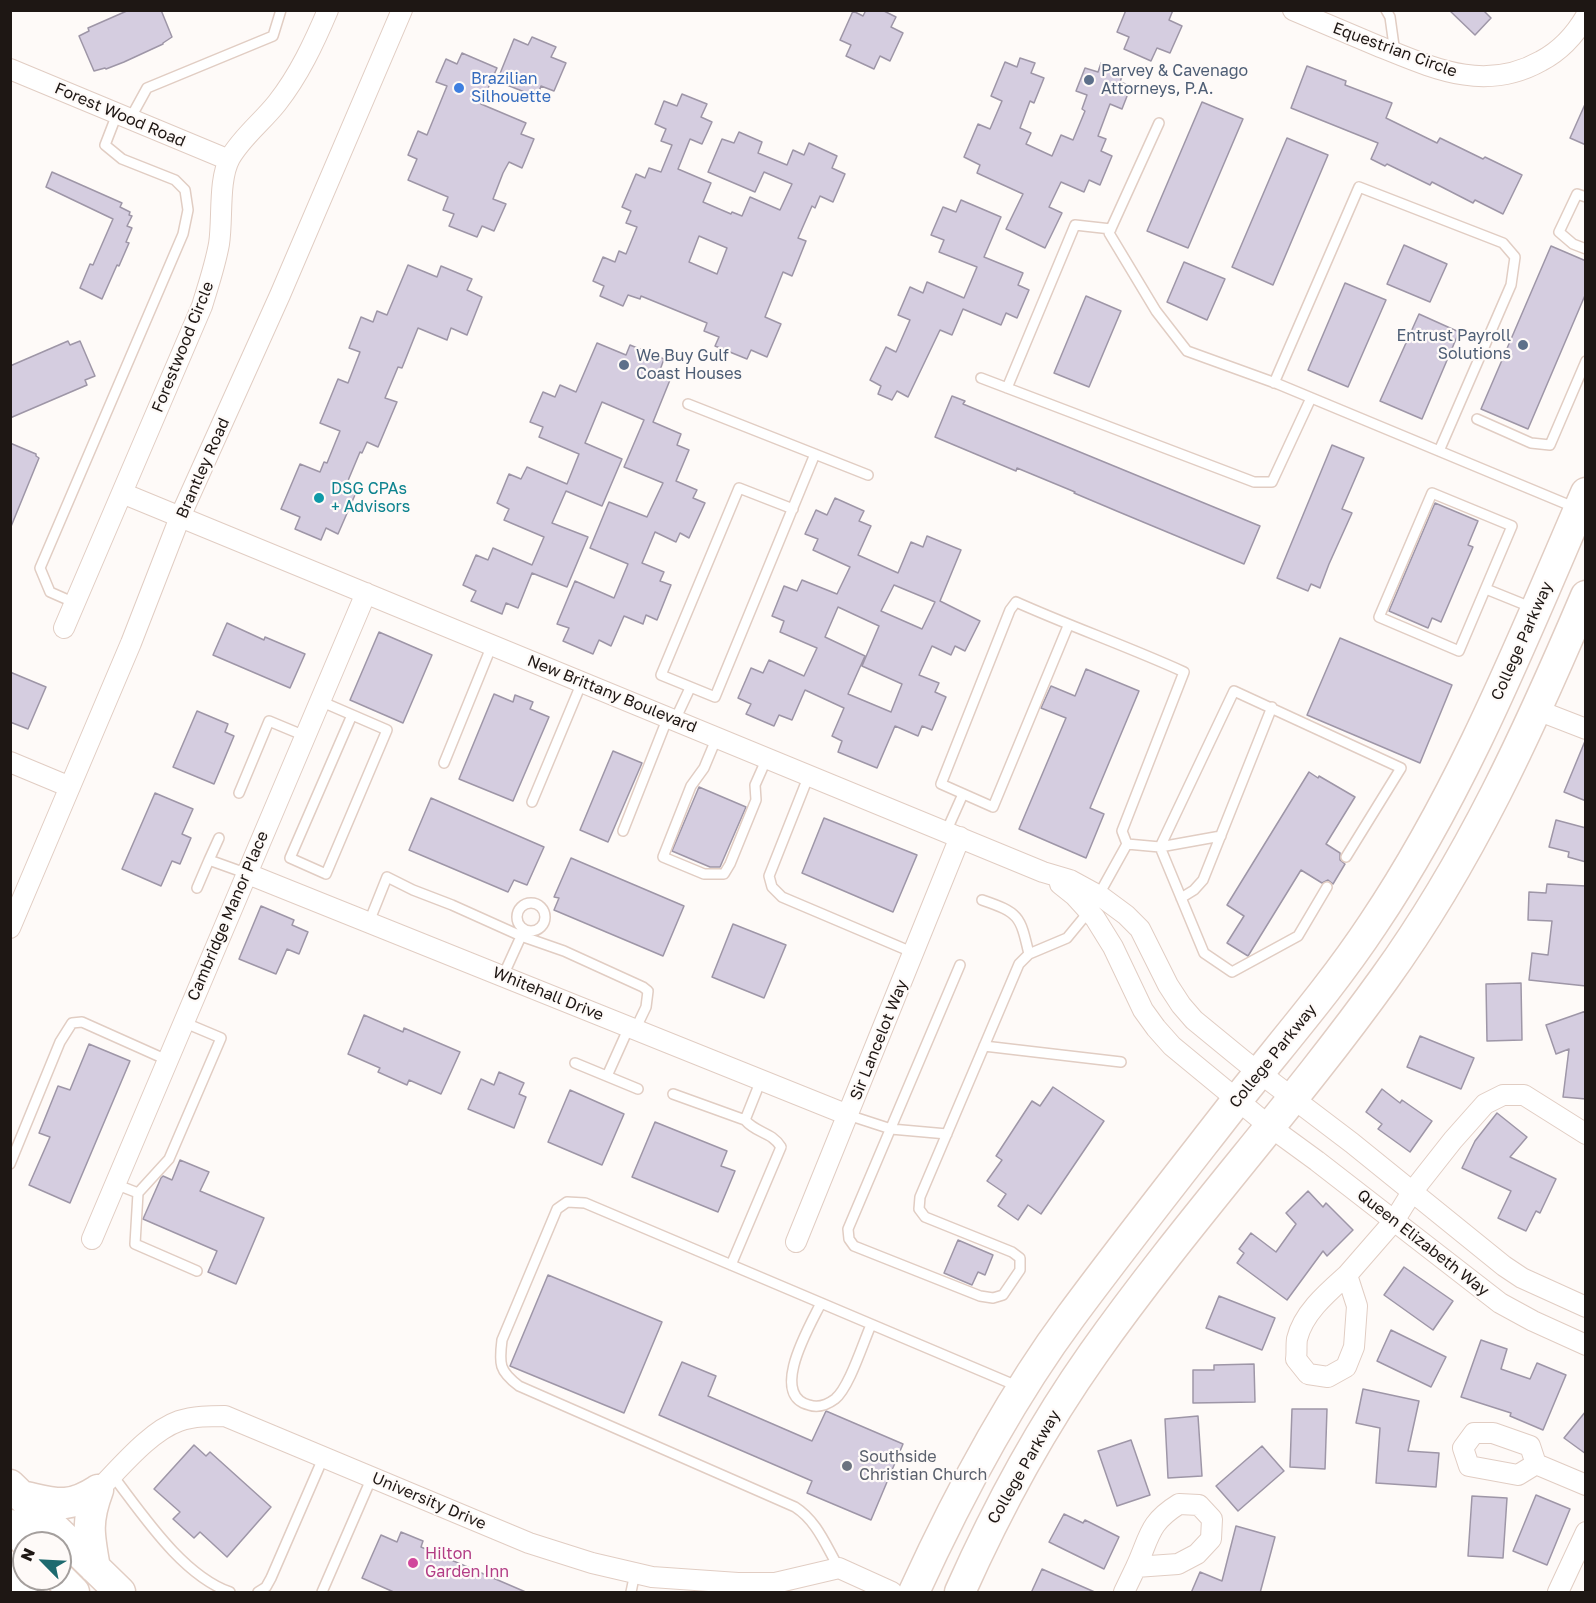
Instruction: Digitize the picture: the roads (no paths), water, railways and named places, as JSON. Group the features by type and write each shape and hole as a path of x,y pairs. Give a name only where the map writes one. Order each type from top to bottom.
{"main road":[{"name":"College Parkway","path":"914,1593 964,1487 1022,1388 1069,1318 1238,1099 1318,1001 1372,925 1419,850 1473,750 1583,505"},
{"path":"1554,568 1586,582"},
{"name":"College Parkway","path":"960,1593 985,1536 1010,1489 1050,1420 1093,1354 1385,978 1423,921 1493,802 1573,636 1586,596"},
{"path":"16,1491 60,1503 71,1503 85,1498 105,1483"},
{"path":"95,1568 89,1525 93,1504 105,1483"},
{"path":"16,1491 120,1593"},
{"path":"10,1574 28,1593"}],"street":[{"name":"Forestwood Circle","path":"64,628 201,306 215,265 224,179 229,160 240,143 280,99 313,46 328,10"},
{"name":"Brantley Road","path":"10,928 131,643 180,517 280,295 402,10"},
{"name":"Equestrian Circle","path":"1293,10 1446,72 1492,77 1529,68 1550,56 1568,41 1586,16"},
{"name":"Forest Wood Road","path":"10,69 229,160"},
{"path":"122,493 180,517"},
{"name":"New Brittany Boulevard","path":"180,517 953,834 1043,872 1075,896 1126,915 1140,929 1168,985 1194,1020 1292,1097"},
{"name":"Cambridge Manor Place","path":"92,1239 366,593"},
{"path":"1537,710 1586,729"},
{"path":"10,762 70,787"},
{"name":"Sir Lancelot Way","path":"796,1242 914,953 953,834"},
{"name":"Whitehall Drive","path":"248,873 848,1115"},
{"name":"New Brittany Boulevard","path":"1094,903 1132,990 1156,1028 1187,1059 1269,1126"},
{"path":"1347,1275 1357,1306 1354,1347 1346,1367 1328,1377 1308,1374 1296,1359 1297,1338 1307,1317 1394,1221 1412,1192 1485,1104 1503,1095 1524,1095 1586,1134"},
{"name":"Queen Elizabeth Way","path":"1292,1097 1522,1278 1586,1307"},
{"name":"Queen Elizabeth Way","path":"1269,1126 1500,1303 1586,1345"},
{"name":"University Drive","path":"105,1483 162,1430 179,1421 202,1416 225,1416 242,1421 529,1543 592,1563 652,1577 777,1588 839,1568"},
{"path":"1536,1464 1586,1485"},
{"path":"1558,1593 1583,1545"},
{"path":"1124,1593 1136,1567"},
{"path":"839,1568 892,1593"}],"lane":[{"path":"75,603 50,592 40,568 183,234 188,210 185,190 175,180 122,159 105,146 147,88 273,36 281,10"},
{"path":"1386,10 1390,17 1395,53"},
{"path":"1159,123 1109,233 1156,311 1187,351 1274,383 1439,451 1583,505"},
{"path":"1274,383 1359,187 1503,243 1515,256 1511,285 1439,451"},
{"path":"1586,197 1577,194 1559,232 1573,244 1586,249"},
{"path":"1007,388 1075,225 1111,229"},
{"path":"1477,419 1531,443 1550,445 1586,361"},
{"path":"981,378 1254,482 1272,482 1311,398"},
{"path":"688,404 868,476"},
{"path":"793,509 739,488 661,675 714,698 793,509 815,454"},
{"path":"1432,493 1512,526 1486,589 1459,651 1379,617 1432,493"},
{"path":"1486,589 1536,610"},
{"path":"1068,626 993,807 941,784 1010,610 1016,602 1068,626 1139,651 1184,672 1122,831 1127,844"},
{"path":"444,763 492,645"},
{"path":"532,802 582,682"},
{"path":"622,831 671,718 690,688"},
{"path":"1328,887 1298,936 1232,972 1204,954 1160,847 1234,691 1401,768 1346,857"},
{"path":"320,700 352,714 387,730 326,874 290,858 352,714"},
{"path":"1181,898 1194,891 1203,880 1272,707"},
{"path":"239,793 269,720 305,736"},
{"path":"717,737 704,768 691,786 663,857 704,874 724,874 756,800 755,785 767,758"},
{"path":"809,775 769,876 772,887 782,897 914,953"},
{"path":"953,834 963,794"},
{"path":"1127,844 1160,847 1221,836"},
{"path":"196,888 219,838"},
{"path":"960,965 848,1229 849,1239 854,1246 980,1296 993,1298 1003,1295 1020,1270 1020,1258 1012,1252 925,1217 919,1209 920,1197 1019,964 1029,954 1066,938 1094,903 1127,844"},
{"path":"209,860 248,873"},
{"path":"369,922 387,877 413,890 523,932 643,987 648,991 646,1007 632,1028 608,1076"},
{"path":"982,900 1006,908 1015,914 1022,924 1029,954"},
{"path":"503,976 523,932"},
{"path":"10,1164 60,1042 72,1023 82,1022 167,1060"},
{"path":"183,1022 221,1038 169,1159 138,1193 135,1244 197,1271"},
{"path":"984,1046 1121,1062"},
{"path":"575,1063 638,1089"},
{"path":"746,1120 761,1080"},
{"path":"673,1094 746,1120 751,1127 775,1138 781,1147 731,1265"},
{"path":"848,1115 891,1129 947,1134"},
{"path":"115,1184 138,1193"},
{"path":"839,1568 807,1514 795,1507 519,1386 506,1376 499,1361 502,1340 557,1209 567,1202 585,1203 1022,1388"},
{"path":"821,1303 792,1365 791,1382 794,1393 805,1405 824,1406 835,1399 843,1389 871,1324"},
{"path":"258,1593 266,1587 271,1578 324,1456"},
{"path":"322,1593 372,1477"},
{"path":"105,1483 191,1569 230,1593"},
{"path":"631,1593 634,1573"}],"place":[{"name":"Parvey & Cavenago Attorneys, P.A.","path":"1089,80"},
{"name":"Brazilian Silhouette","path":"459,88"},
{"name":"Entrust Payroll Solutions","path":"1523,345"},
{"name":"We Buy Gulf Coast Houses","path":"624,365"},
{"name":"DSG CPAs + Advisors","path":"319,498"},
{"name":"Southside Christian Church","path":"847,1466"},
{"name":"Hilton Garden Inn","path":"413,1563"}]}
